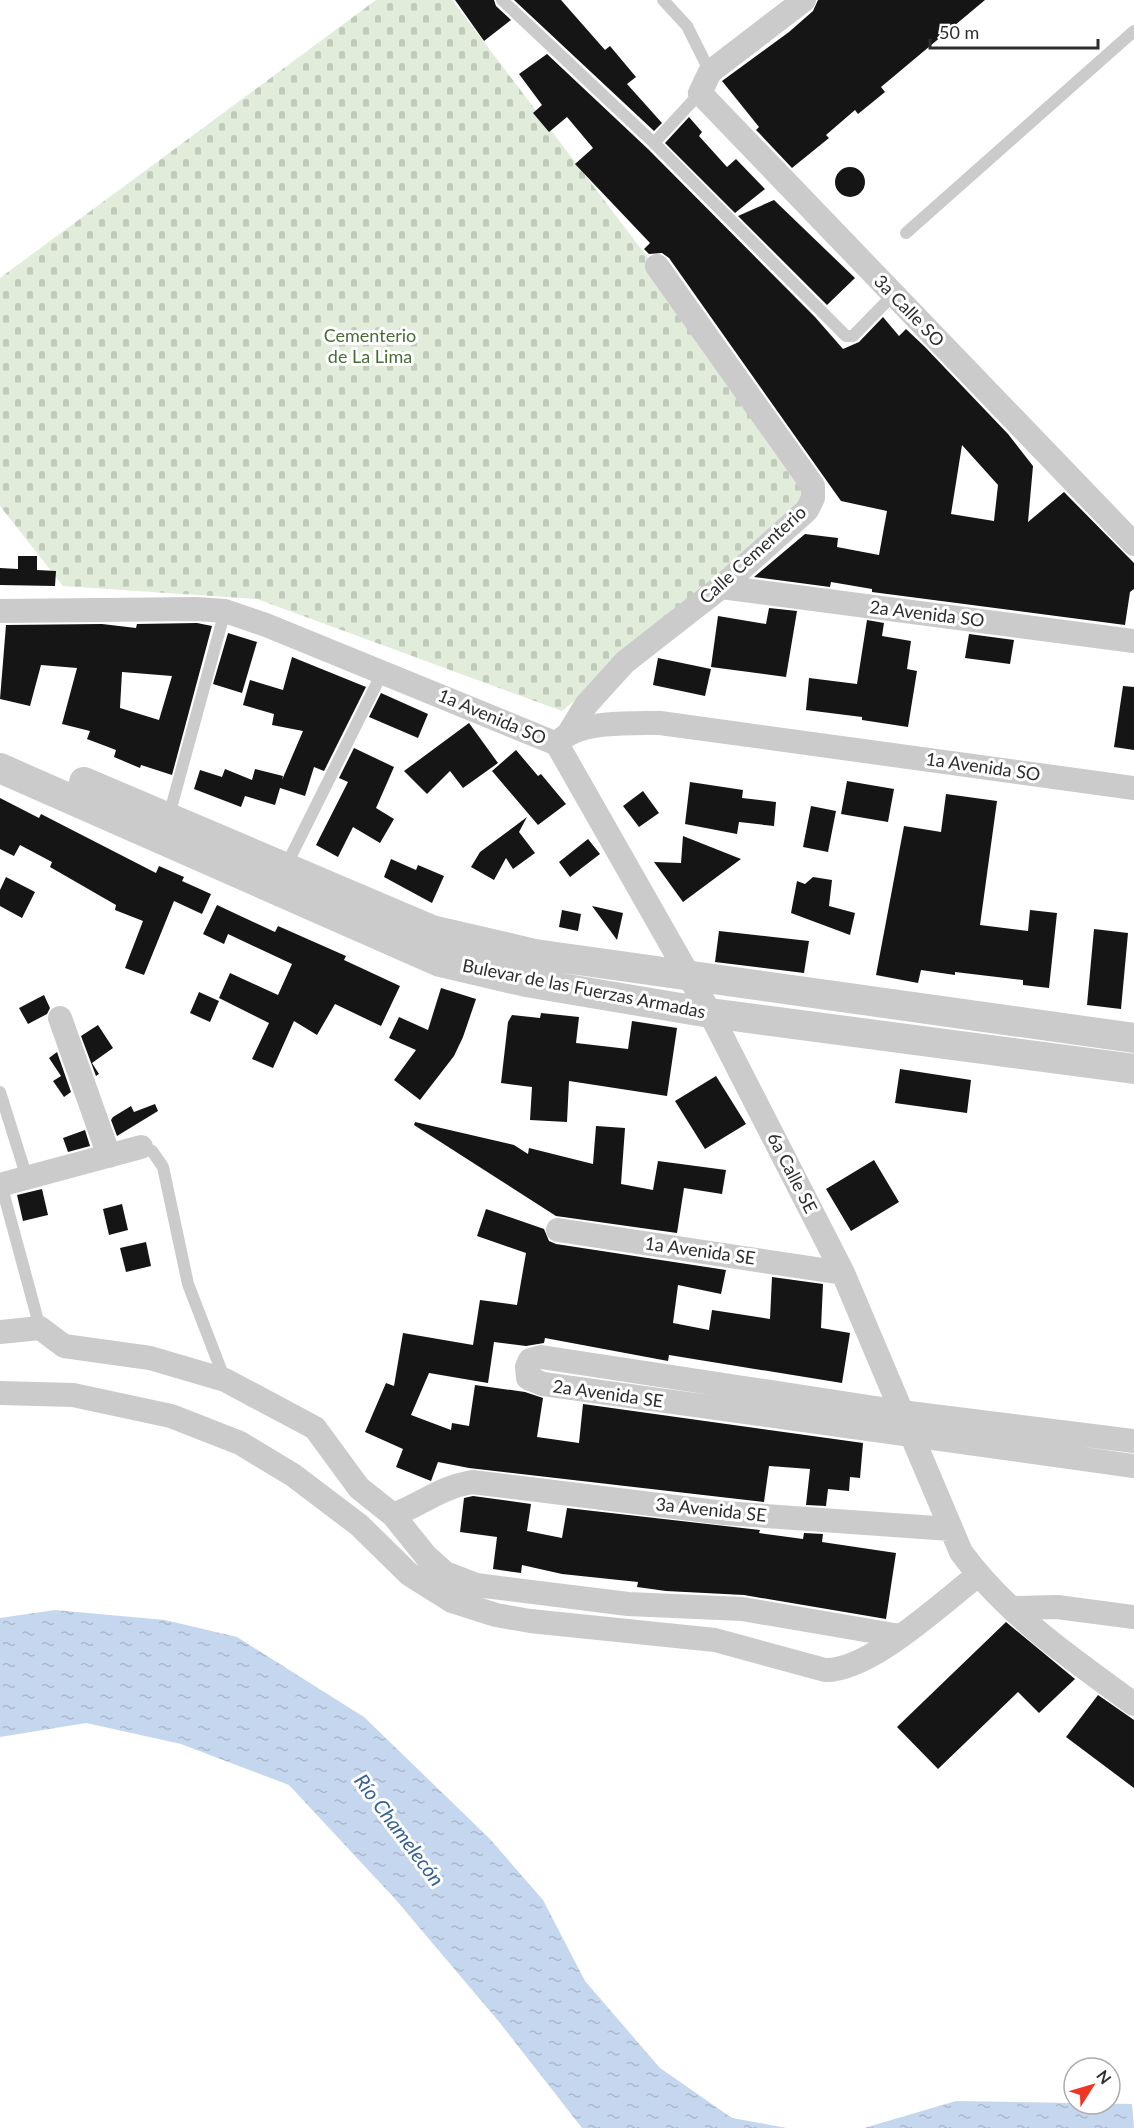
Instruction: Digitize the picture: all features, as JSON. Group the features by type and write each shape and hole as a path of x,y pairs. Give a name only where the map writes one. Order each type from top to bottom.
{"street":[{"path":"705,83 804,0"},
{"name":"3a Calle SO","path":"705,83 893,295 1134,544"},
{"name":"Calle Cementerio","path":"563,739 586,705 625,662 721,587 807,510 813,498 813,486 657,266"},
{"name":"2a Avenida SO","path":"721,587 1134,641"},
{"name":"1a Avenida SO","path":"0,611 197,609 225,612 563,739 625,723 660,723 1134,788"},
{"name":"6a Calle SE","path":"563,739 710,1013 843,1273 950,1529 978,1575 1011,1608 1134,1704"},
{"name":"Bulevar de las Fuerzas Armadas","path":"0,746 284,869 432,930 535,954 1134,1038"},
{"name":"Bulevar de las Fuerzas Armadas","path":"0,768 441,962 526,982 710,1013 1134,1069"},
{"path":"60,1018 109,1156"},
{"path":"1,1185 141,1147"},
{"name":"1a Avenida SE","path":"558,1230 843,1273"},
{"path":"0,1332 40,1329 64,1346 150,1358 225,1380 315,1428 359,1488 393,1515 426,1556 445,1573 476,1585 628,1604 742,1610 900,1636"},
{"name":"2a Avenida SE","path":"1134,1441 901,1412 541,1357 530,1360 527,1368 528,1378 543,1384 911,1437 1134,1466"},
{"path":"0,1393 84,1398 171,1416 240,1443 293,1475 359,1525 409,1574 452,1601 496,1615 715,1640 825,1670 849,1667 900,1636 978,1575"},
{"name":"3a Avenida SE","path":"393,1515 409,1509 449,1486 472,1482 724,1513 950,1529"},
{"path":"1011,1608 1057,1607 1134,1617"}],"lane":[{"path":"502,0 654,143 846,336 853,336 893,295"},
{"path":"654,143 705,83 687,26 663,0"},
{"path":"906,233 1134,31"},
{"path":"168,819 225,612"},
{"path":"284,869 383,671"},
{"path":"0,1092 27,1178"},
{"path":"141,1147 152,1152 163,1167 188,1284 225,1380"},
{"path":"1,1185 40,1329"}],"green space":[{"name":"Cementerio de La Lima","path":"376,0 452,0 825,491 562,711 257,599 63,586 0,506 0,278"}],"water":[{"name":"Río Chamelecón","path":"55,1610 165,1620 237,1637 364,1717 490,1839 543,1900 585,1981 660,2068 732,2118 787,2128 582,2128 500,2023 396,1900 289,1785 181,1744 86,1723 0,1737 0,1618"},
{"path":"956,2101 1062,2103 1062,2116 1122,2116 1122,2104 1132,2104 1134,2128 864,2128"}],"building":[{"path":"455,0 494,0 496,6 511,20 484,41"},
{"path":"514,0 561,0 605,50 610,46 636,77 627,84 662,123 654,131"},
{"path":"818,0 985,0 881,87 885,92 858,114 855,110 826,135 829,138 792,168 756,130 759,127 722,81 789,32 813,11"},
{"path":"547,54 648,149 815,317 843,349 859,342 883,317 899,336 906,329 1008,434 1033,466 1028,522 1064,492 1134,563 1134,589 1130,592 1125,625 872,592 872,589 831,582 830,587 754,577 805,534 838,538 837,547 879,555 887,511 841,501 669,258 662,253 649,254 644,249 650,243 575,164 593,148 567,117 549,132 533,113 542,105 519,74","holes":["962,445 998,485 994,521 951,514"]},
{"path":"689,117 702,132 699,136 727,167 736,159 765,189 735,213 665,143"},
{"path":"850,167 856,168 864,176 864,188 856,196 850,197 844,196 836,188 835,182 836,176 844,168"},
{"path":"774,200 855,278 827,305 738,216"},
{"path":"18,556 37,556 37,570 56,571 55,586 0,585 0,568 18,569"},
{"path":"769,608 797,611 786,677 711,667 718,616 766,624"},
{"path":"867,620 884,623 882,636 911,641 907,669 917,671 908,727 862,720 862,717 806,710 809,678 857,684"},
{"path":"197,623 212,626 172,775 141,765 140,768 114,757 116,750 87,739 90,731 62,724 77,668 41,665 30,706 0,699 6,625 102,624 136,628 137,624","holes":["122,672 172,676 159,720 120,708"]},
{"path":"228,633 257,642 242,693 213,684"},
{"path":"969,634 1014,640 1010,664 965,658"},
{"path":"292,657 366,687 324,771 314,767 305,796 280,788 275,805 245,796 241,807 194,789 200,770 222,777 225,769 252,780 255,769 283,776 282,780 303,731 272,725 274,714 243,705 250,680 283,690"},
{"path":"658,658 711,669 705,696 653,685"},
{"path":"1123,686 1134,687 1134,750 1114,747"},
{"path":"381,693 428,714 418,738 369,717"},
{"path":"469,723 498,763 463,788 450,771 427,794 404,771"},
{"path":"354,748 394,767 376,808 394,819 380,843 353,827 338,857 316,845 348,782 339,778"},
{"path":"516,750 538,776 541,774 566,804 538,825 492,771"},
{"path":"847,781 894,789 888,822 841,814"},
{"path":"690,782 743,790 742,798 776,802 774,826 739,822 737,834 685,824"},
{"path":"643,791 659,813 639,827 623,806"},
{"path":"946,794 997,801 980,925 1028,931 1030,910 1057,913 1049,988 1023,985 1023,980 955,972 955,975 921,970 918,983 876,975 904,826 941,832"},
{"path":"0,798 39,818 41,814 156,873 159,866 184,877 182,881 211,894 202,914 174,901 144,975 125,968 143,921 115,910 116,905 50,867 52,862 20,845 14,856 0,849"},
{"path":"811,806 836,811 828,852 803,847"},
{"path":"527,817 519,832 535,853 513,869 506,858 494,880 471,867 480,852"},
{"path":"683,836 741,859 683,902 654,862 681,863"},
{"path":"588,839 600,854 570,877 559,862"},
{"path":"391,859 416,870 418,865 444,876 432,903 384,877"},
{"path":"6,877 35,892 22,918 0,906 0,890"},
{"path":"813,877 832,880 829,906 855,913 850,935 791,913 797,881 805,884"},
{"path":"217,905 275,932 278,926 346,956 344,960 400,986 381,1026 335,1004 317,1035 294,1021 273,1068 252,1059 269,1023 219,998 230,973 278,995 292,964 228,934 224,944 203,934"},
{"path":"592,906 623,913 617,940"},
{"path":"562,910 581,914 578,931 559,927"},
{"path":"1094,929 1128,933 1121,1009 1087,1005"},
{"path":"719,931 809,941 804,973 715,962"},
{"path":"441,988 476,999 454,1056 420,1100 394,1080 416,1050 389,1038 399,1017 428,1030"},
{"path":"199,992 219,1001 210,1022 190,1013"},
{"path":"44,995 50,1008 47,1014 28,1024 19,1008"},
{"path":"541,1013 579,1017 576,1043 628,1049 632,1021 677,1028 667,1096 569,1081 567,1122 530,1120 532,1087 501,1083 508,1022 512,1015 540,1018"},
{"path":"98,1025 113,1048 92,1063 99,1074 96,1076 81,1036"},
{"path":"57,1052 71,1092 64,1097 53,1081 61,1076 49,1058"},
{"path":"900,1069 971,1080 967,1113 895,1103"},
{"path":"716,1076 746,1124 705,1149 675,1101"},
{"path":"155,1104 158,1111 117,1136 111,1120 113,1117 131,1106 134,1112"},
{"path":"415,1122 514,1145 528,1154 529,1148 593,1164 596,1126 625,1128 621,1184 653,1190 658,1161 726,1170 722,1194 684,1188 677,1233 556,1216 414,1125"},
{"path":"85,1130 90,1146 68,1152 63,1138"},
{"path":"874,1160 899,1202 851,1231 826,1189"},
{"path":"42,1189 48,1215 23,1221 17,1195"},
{"path":"122,1204 128,1230 109,1235 103,1209"},
{"path":"486,1209 544,1229 549,1241 556,1244 726,1270 721,1294 678,1285 673,1323 709,1330 712,1310 770,1319 772,1277 823,1284 821,1328 850,1333 842,1383 669,1355 668,1361 545,1338 544,1343 526,1346 494,1342 488,1383 429,1373 411,1415 451,1430 452,1423 469,1426 475,1385 525,1392 543,1398 537,1437 579,1443 583,1404 863,1443 860,1478 850,1477 849,1491 828,1489 826,1506 806,1505 810,1469 769,1466 764,1502 469,1468 438,1462 431,1481 396,1467 403,1449 365,1432 386,1383 394,1386 403,1333 473,1345 480,1300 517,1305 526,1253 477,1236"},
{"path":"146,1242 151,1266 126,1272 120,1248"},
{"path":"473,1496 531,1504 527,1531 562,1538 567,1508 760,1530 759,1533 803,1539 804,1533 823,1534 822,1542 896,1553 886,1619 744,1595 666,1591 637,1587 638,1582 562,1574 522,1565 521,1573 493,1569 497,1537 460,1532 464,1498"},
{"path":"1006,1622 1075,1679 1039,1713 1018,1692 938,1769 897,1727"},
{"path":"1098,1695 1134,1720 1134,1788 1066,1737"}]}
